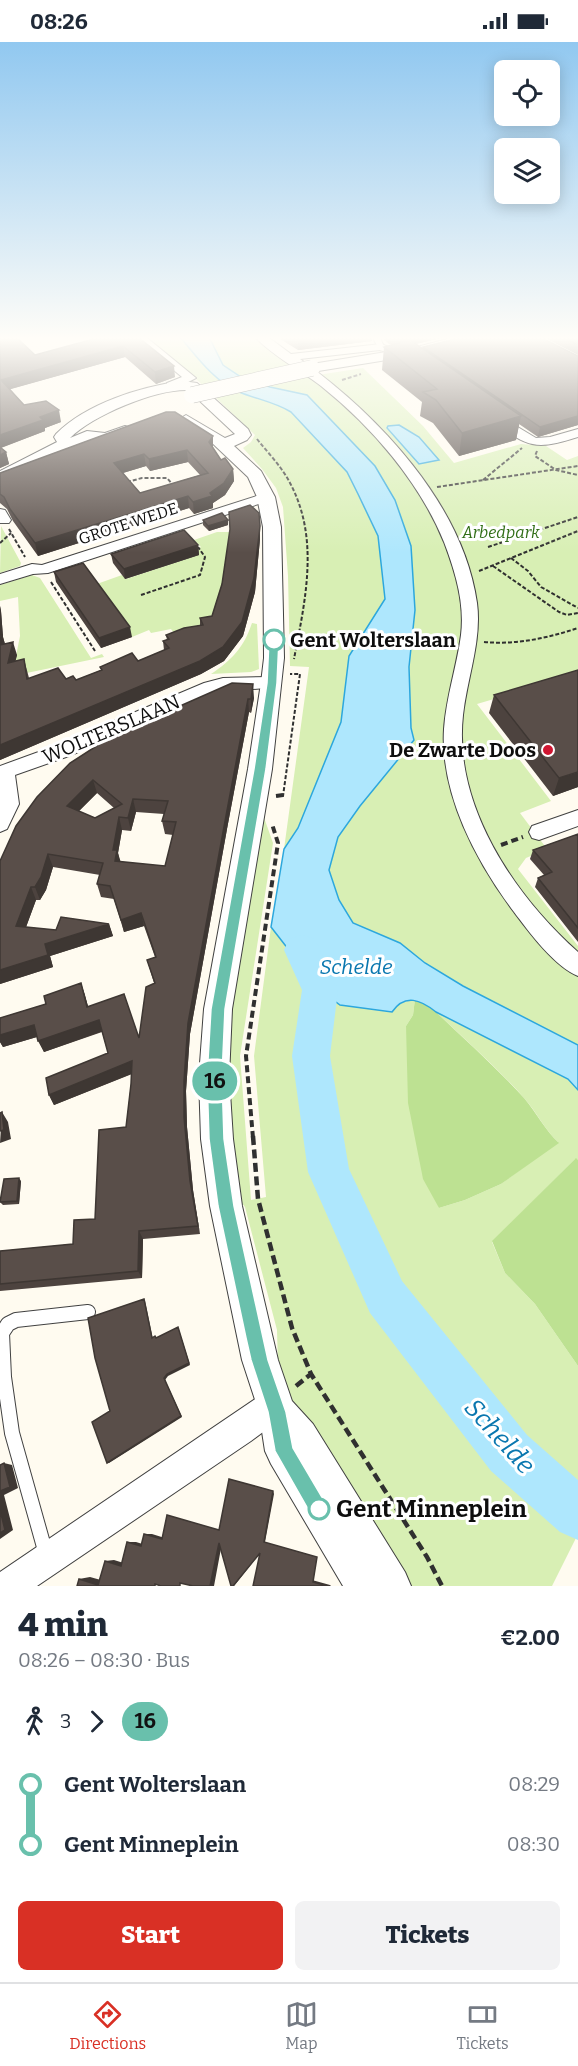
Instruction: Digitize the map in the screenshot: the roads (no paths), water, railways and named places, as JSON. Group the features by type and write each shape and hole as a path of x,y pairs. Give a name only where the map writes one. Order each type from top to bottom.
{"street":[{"path":"0,477 66,445 82,430 112,409"},
{"path":"82,430 95,429 144,409"},
{"path":"218,409 240,429 243,435 224,445"},
{"path":"354,409 367,420 423,489 452,545 463,577 469,603 471,630 458,685 452,732 454,762 465,804 487,850 531,918 578,966"},
{"path":"486,411 535,443 578,433"},
{"path":"170,416 184,418 224,445 255,475 266,497 272,527 274,658 282,680 260,769 218,1009 214,1077 217,1139 226,1206 260,1360 276,1408 284,1451 366,1586"},
{"path":"82,430 105,438 141,425"},
{"name":"GROTE WEDE","path":"0,579 38,570 266,497"},
{"name":"WOLTERSLAAN","path":"0,824 9,804 2,772 62,752 210,687 282,680"},
{"path":"539,832 578,818"},
{"path":"8,1586 276,1408"},
{"path":"276,1408 300,1437 391,1586"}],"lane":[{"path":"47,1560 28,1498 12,1433 4,1377 2,1333 8,1324 16,1320 88,1312"}],"water":[{"name":"Schelde","path":"285,409 320,409 375,466 395,500 411,546 415,610 409,667 411,728 414,740 360,806 338,837 329,870 339,900 353,923 400,943 425,963 463,986 578,1045 578,1090 568,1079 436,1012 425,1004 408,1000 402,1002 392,1012 340,1005 320,990 271,927 284,849 298,828 341,722 349,656 385,599 378,536 347,472 291,412"},
{"path":"399,425 419,437 439,460 419,464 387,428"}],"waterway":[{"name":"Schelde","path":"302,950 320,990 311,1056 329,1172 386,1297 509,1453 578,1514"}],"place":[{"name":"Gent Wolterslaan","path":"274,640"},
{"name":"De Zwarte Doos","path":"548,750"},
{"name":"Gent Minneplein","path":"319,1509"}],"park label":[{"name":"Arbedpark","path":"501,532"}]}
